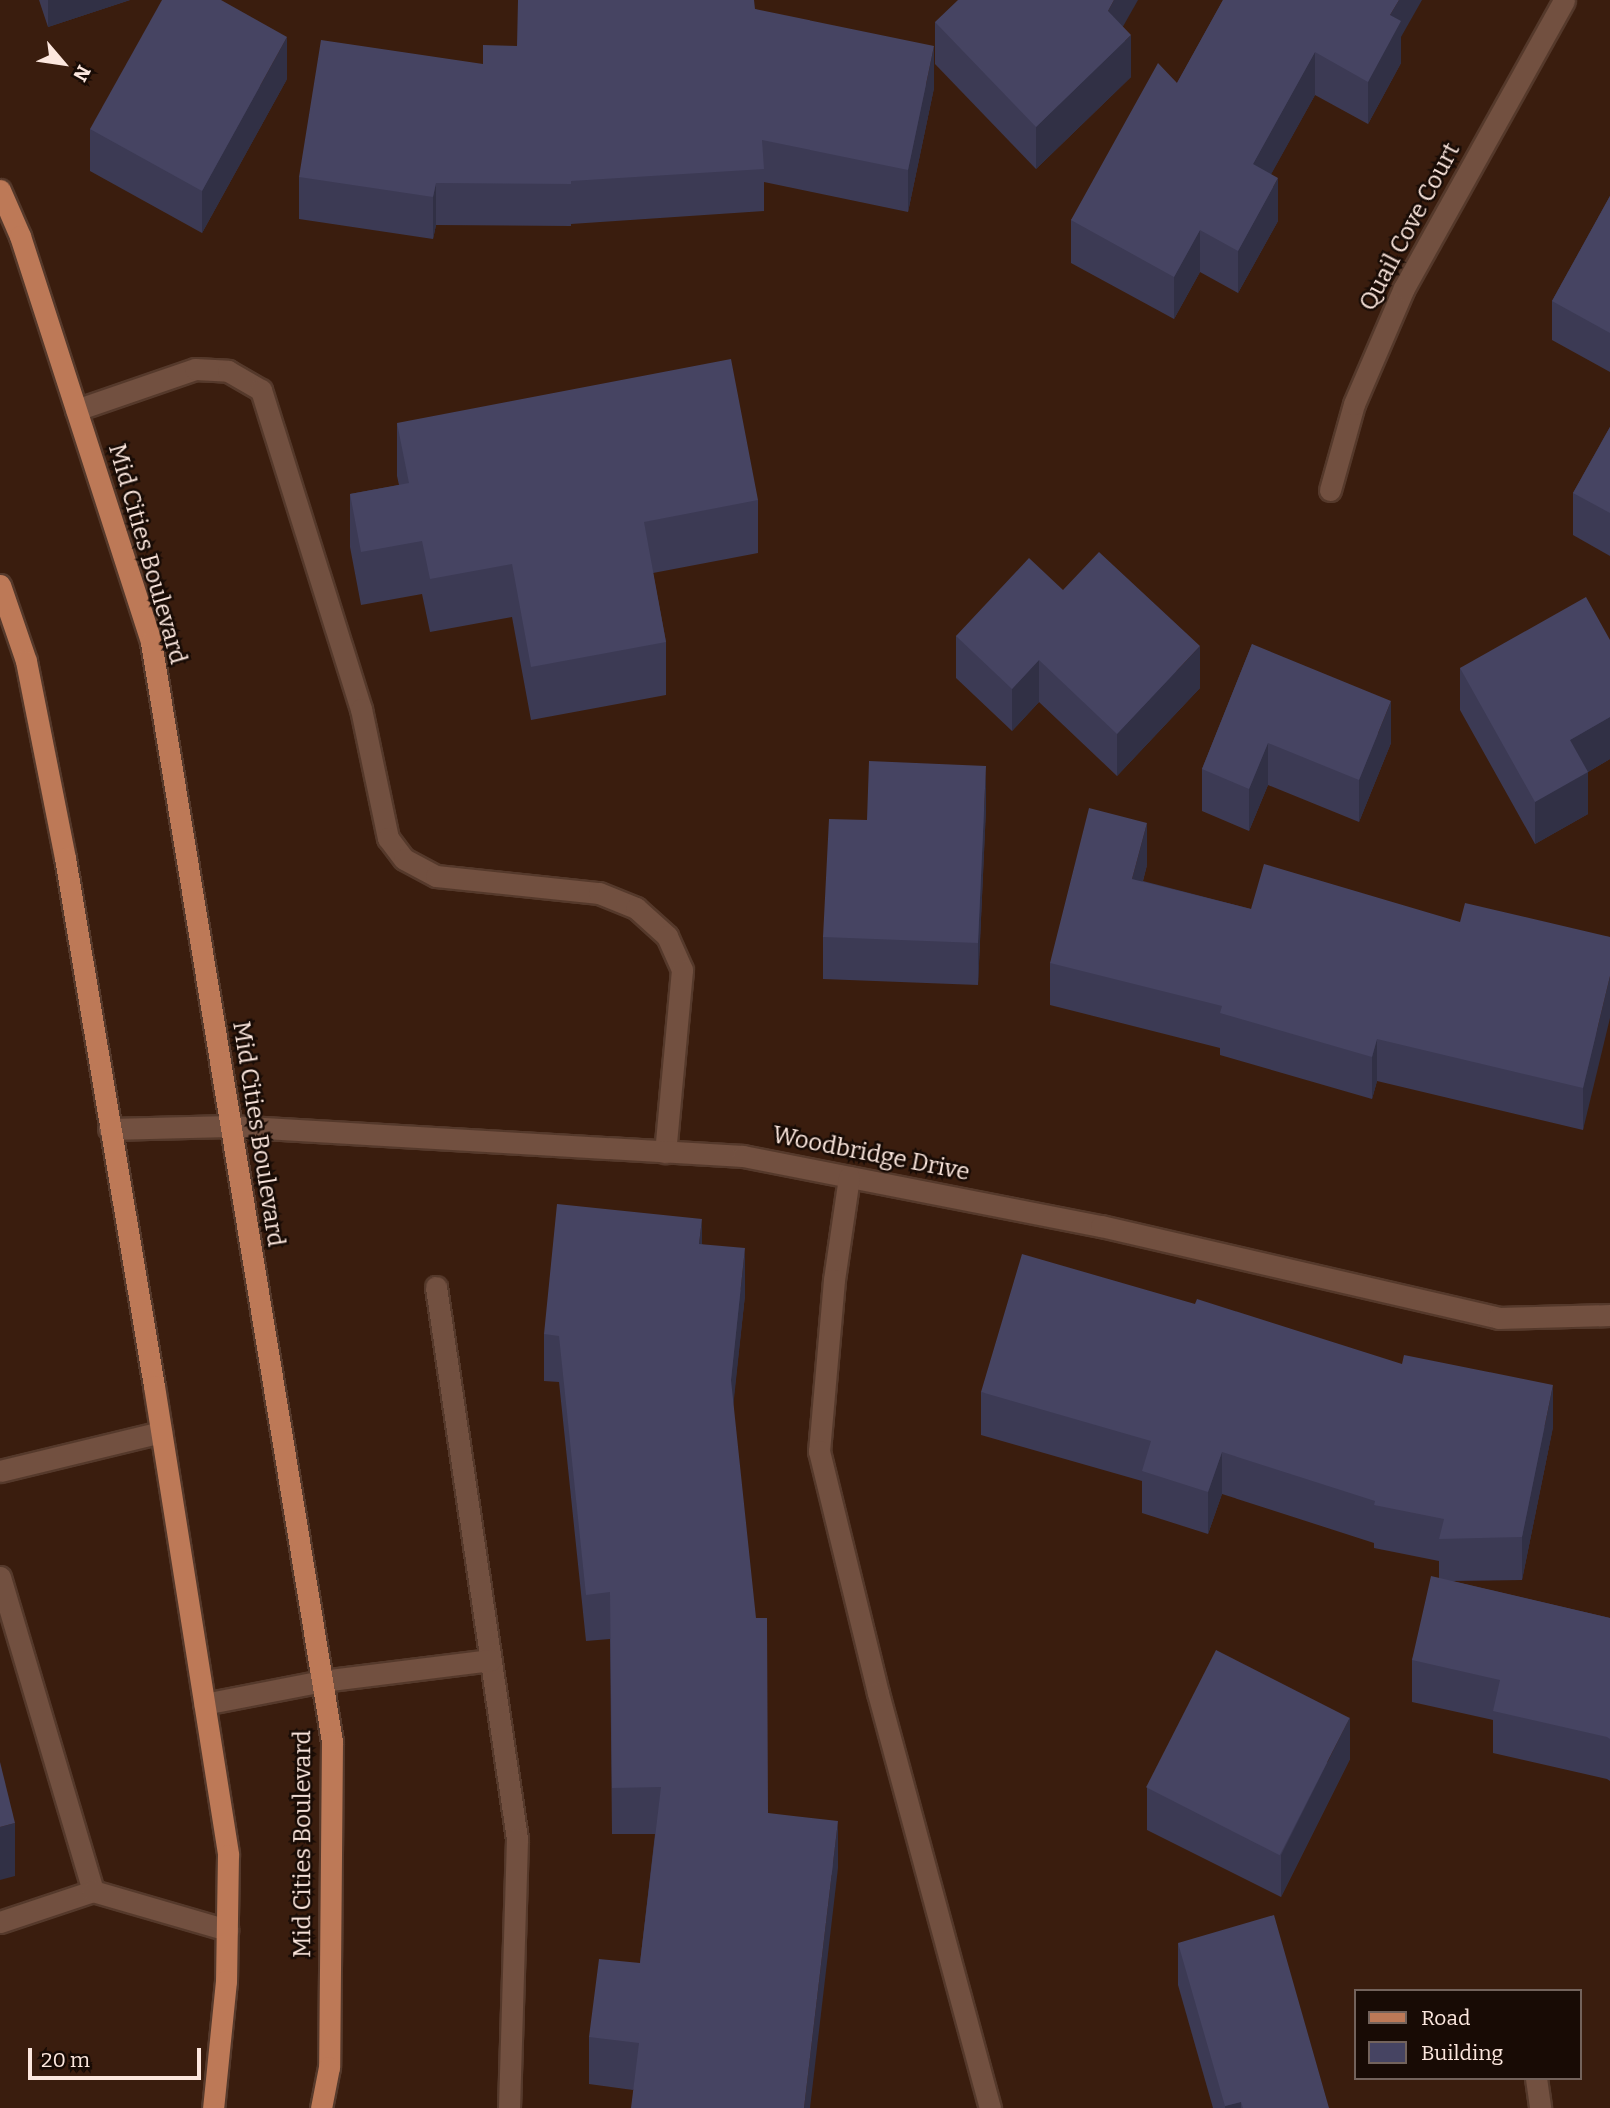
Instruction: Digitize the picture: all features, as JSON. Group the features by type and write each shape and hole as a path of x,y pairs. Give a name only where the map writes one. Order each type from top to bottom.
{"main road":[{"name":"Mid Cities Boulevard","path":"0,190 20,236 150,642 332,1754 329,2067 321,2108"},
{"path":"0,585 26,661 65,858 161,1432 228,1855 226,1981 213,2108"}],"street":[{"name":"Quail Cove Court","path":"1330,490 1354,404 1404,288 1564,0"},
{"path":"76,410 195,369 228,372 261,390 362,709 388,838 404,859 436,876 599,893 636,908 667,936 682,970 665,1152"},
{"name":"Woodbridge Drive","path":"109,1129 230,1126 743,1156 1101,1226 1498,1318 1610,1315"},
{"path":"849,1177 834,1280 820,1451 878,1693 990,2108"},
{"path":"436,1287 517,1839 509,2108"},
{"path":"0,1471 161,1432"},
{"path":"0,1577 93,1891"},
{"path":"204,1704 322,1681 491,1660"},
{"path":"0,1922 93,1891 227,1930"},
{"path":"1536,2080 1540,2108"}],"building":[{"path":"162,0 221,0 287,37 202,191 90,129"},
{"path":"518,0 754,0 755,9 934,46 908,170 762,140 764,169 571,181 571,184 436,183 433,197 299,177 321,40 483,64 483,45 517,46"},
{"path":"958,0 1114,0 1108,11 1131,35 1036,127 935,22"},
{"path":"1223,0 1399,0 1390,15 1401,21 1368,82 1315,52 1253,164 1278,178 1238,251 1200,230 1174,277 1071,220 1158,63 1177,83"},
{"path":"1610,196 1610,333 1552,301"},
{"path":"731,359 758,500 644,522 666,642 531,667 512,564 430,579 422,541 361,552 350,494 409,483 397,423"},
{"path":"1610,427 1610,513 1573,493"},
{"path":"1099,552 1200,646 1117,734 1039,660 1012,689 956,636 1029,558 1063,590"},
{"path":"1586,597 1610,640 1610,717 1570,740 1588,772 1535,802 1460,668"},
{"path":"1252,644 1391,701 1359,780 1268,743 1249,789 1202,769"},
{"path":"869,761 986,766 978,943 823,937 829,819 867,820"},
{"path":"1089,808 1147,823 1132,879 1251,909 1264,864 1460,922 1465,903 1610,937 1610,976 1583,1088 1377,1039 1372,1057 1220,1013 1222,1006 1050,963"},
{"path":"557,1204 702,1219 699,1244 745,1248 731,1380 756,1618 767,1618 768,1813 838,1821 804,2108 631,2108 639,2043 589,2037 599,1959 640,1963 661,1787 612,1788 610,1592 586,1595 559,1336 544,1334"},
{"path":"1022,1254 1195,1304 1197,1299 1402,1364 1404,1355 1553,1385 1522,1537 1439,1539 1444,1519 1374,1505 1375,1501 1222,1452 1208,1492 1142,1471 1151,1441 981,1392"},
{"path":"1431,1576 1610,1618 1610,1739 1493,1711 1500,1680 1412,1660"},
{"path":"1216,1650 1350,1718 1280,1855 1146,1787"},
{"path":"0,1762 15,1823 0,1827"},
{"path":"1274,1915 1329,2108 1243,2108 1241,2102 1225,2106 1178,1943"}]}
